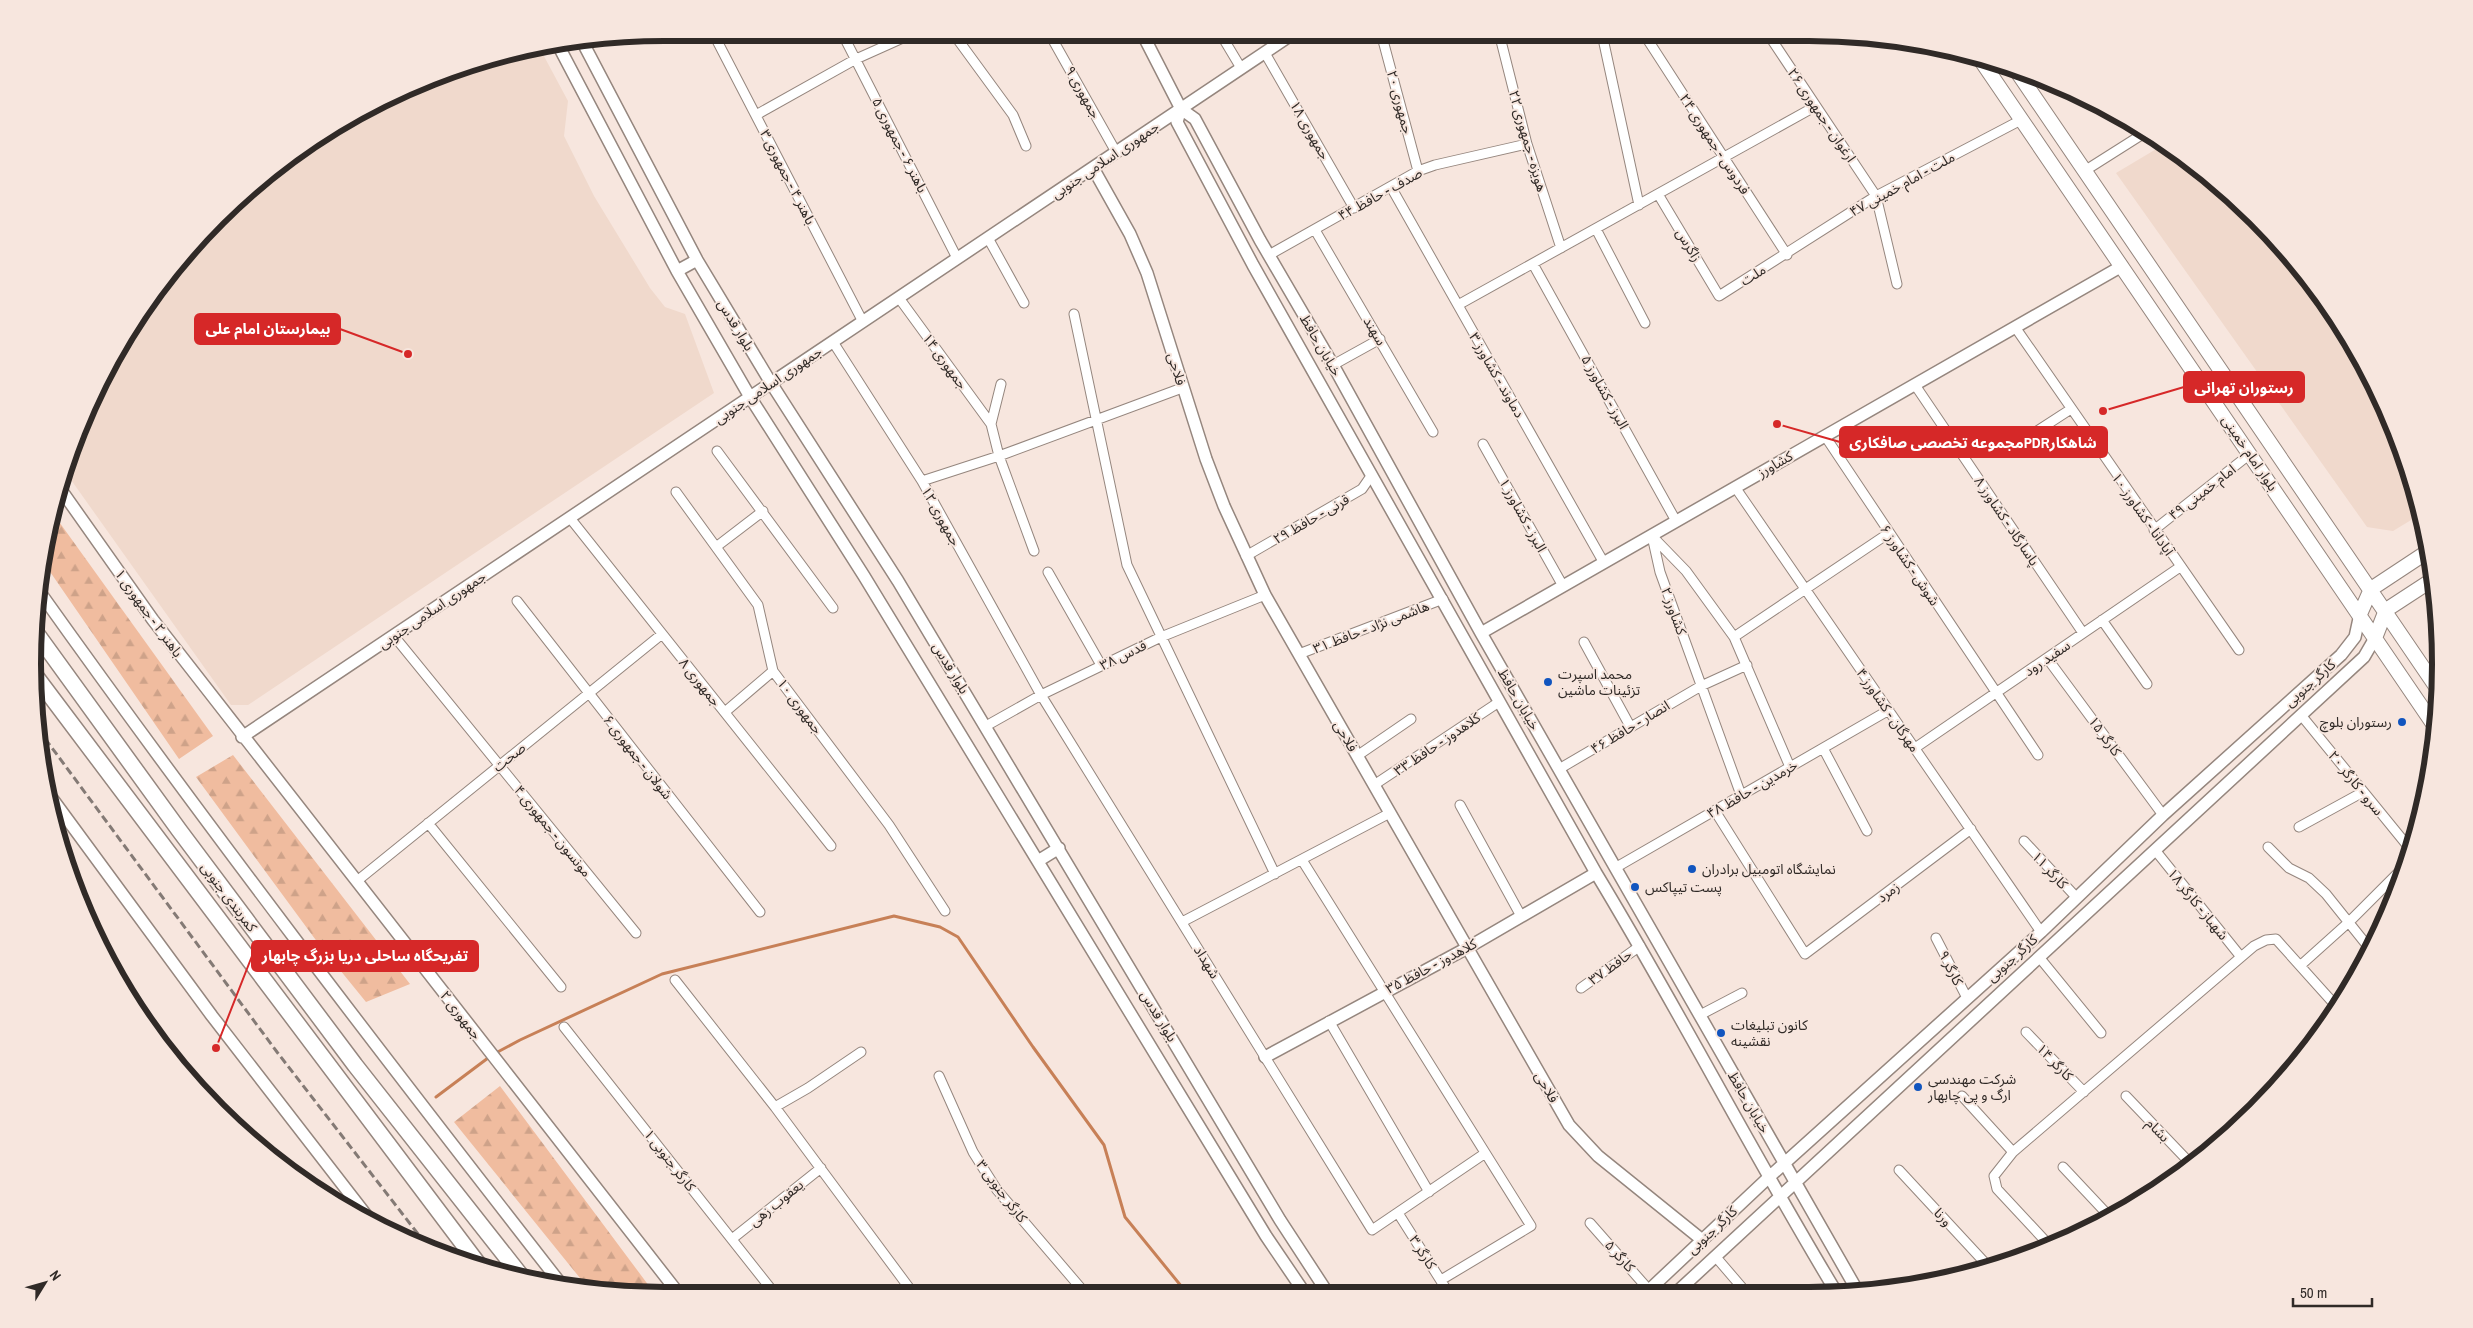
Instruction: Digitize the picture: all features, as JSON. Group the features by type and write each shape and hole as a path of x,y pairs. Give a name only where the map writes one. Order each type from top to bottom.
{"highway":[{"name":"کمربندی جنوبی","path":"42,641 179,830 355,1065 515,1269"},
{"name":"کمربندی جنوبی","path":"42,685 473,1257"}],"main road":[{"name":"خیابان حافظ","path":"1146,41 1181,109 1195,119 1481,633 1854,1285"},
{"name":"جمهوری اسلامی جنوبی","path":"242,737 1282,41"},
{"name":"بلوار قدس","path":"585,47 697,260 771,384 898,580 1280,1220 1323,1287"},
{"name":"بلوار قدس","path":"561,50 677,270 750,397 864,576 1266,1236 1301,1287"},
{"name":"بلوار امام خمینی","path":"1985,67 2429,717"},
{"name":"بلوار امام خمینی","path":"2022,79 2386,610 2431,679"},
{"name":"خیابان حافظ","path":"1181,109 1177,122 1253,266 1443,600 1521,742 1640,946 1778,1197 1832,1286"},
{"name":"فلاحی","path":"1093,168 1130,234 1147,273 1182,388 1224,506 1265,595 1569,1125 1598,1156 1701,1239"},
{"path":"677,270 697,260"},
{"name":"کشاورز","path":"1481,633 2122,266"},
{"name":"باهنر ۲ - جمهوری ۱","path":"65,494 153,620 242,737"},
{"path":"1401,528 1418,519"},
{"path":"2360,614 2371,589 2422,556"},
{"path":"2375,638 2386,610 2426,584"},
{"path":"45,600 202,816 440,1129 555,1277"},
{"name":"کارگر جنوبی","path":"1651,1287 1701,1239 2041,932 2163,815 2341,655 2355,637 2360,614"},
{"name":"کارگر جنوبی","path":"1682,1287 2364,657 2375,638"},
{"path":"1521,742 1538,733"},
{"name":"جمهوری ۲","path":"242,737 357,881 674,1287"},
{"path":"58,806 212,1016 360,1207"},
{"path":"2163,815 2176,830"},
{"path":"1038,861 1059,848"},
{"name":"کلاهدوز - حافظ ۳۵","path":"1265,1057 1466,948 1596,873"}],"street":[{"name":"باهنر ۴ - جمهوری ۳","path":"718,41 863,322"},
{"name":"باهنر ۶ - جمهوری ۵","path":"846,41 957,258"},
{"path":"756,115 856,59 896,41"},
{"path":"960,41 1014,115 1026,146"},
{"name":"جمهوری ۹","path":"1054,41 1116,152"},
{"path":"1225,41 1242,68"},
{"name":"جمهوری ۲۰","path":"1383,41 1418,172"},
{"name":"هویزه - جمهوری ۲۲","path":"1501,41 1527,144 1561,248"},
{"path":"1604,41 1639,205"},
{"name":"فردوس - جمهوری ۲۴","path":"1649,41 1787,254"},
{"name":"ارغوان - جمهوری ۲۶","path":"1773,41 1876,196"},
{"name":"جمهوری ۱۸","path":"1265,53 1354,208"},
{"path":"1458,306 1816,106"},
{"name":"ملت - امام خمینی ۴۷","path":"1787,254 1876,196 2022,120"},
{"path":"2086,170 2139,136"},
{"name":"صدف - حافظ ۴۴","path":"1269,255 1418,172 1435,165 1527,144"},
{"name":"دماوند - کشاورز ۳","path":"1391,187 1604,562"},
{"name":"زاگرس","path":"1658,194 1720,296"},
{"path":"1876,196 1897,284"},
{"path":"1596,229 1645,323"},
{"name":"سهند","path":"1314,230 1380,339 1433,432"},
{"path":"988,238 1024,303"},
{"name":"ملت","path":"1720,296 1787,254"},
{"name":"البرز - کشاورز ۵","path":"1533,264 1676,521"},
{"name":"جمهوری ۱۴","path":"898,298 990,424"},
{"path":"1074,314 1098,419 1127,565 1275,874"},
{"name":"آپادانا - کشاورز ۱۰","path":"2015,327 2239,650"},
{"path":"1332,365 1380,339"},
{"name":"جمهوری ۱۲","path":"833,342 922,481 1041,695"},
{"path":"1001,384 990,424 999,456 1034,551"},
{"name":"پاسارگاد - کشاورز ۸","path":"1914,385 2083,633"},
{"path":"922,481 999,456 1182,388"},
{"path":"2031,435 2071,409"},
{"name":"شوش - کشاورز ۶","path":"1825,436 2038,755"},
{"name":"البرز - کشاورز ۱","path":"1483,444 1563,586"},
{"path":"717,451 763,510 834,608"},
{"name":"امام خمینی ۴۹","path":"2154,530 2250,454"},
{"name":"قرنی - حافظ ۲۹","path":"1246,556 1362,489 1371,476"},
{"name":"مهرگان - کشاورز ۴","path":"1735,487 2041,932"},
{"name":"جمهوری ۱۰","path":"676,492 758,605 773,671 889,825 945,911"},
{"path":"716,547 763,510"},
{"name":"جمهوری ۸","path":"570,518 831,846"},
{"path":"1734,637 1889,533"},
{"path":"1652,536 1686,571 1734,637 1790,767"},
{"name":"کشاورز ۲","path":"1652,536 1660,572 1741,795"},
{"name":"سفید رود","path":"1915,748 2180,567"},
{"path":"1048,572 1101,666"},
{"name":"قدس ۳۸","path":"986,726 1041,695 1161,636 1265,595"},
{"name":"هاشمی نژاد - حافظ ۳۱","path":"1299,654 1443,600"},
{"name":"شولان - جمهوری ۶","path":"517,601 760,912"},
{"path":"2102,620 2147,684"},
{"name":"صحت","path":"357,881 662,634"},
{"name":"مونسون - جمهوری ۴","path":"394,636 636,933"},
{"path":"1584,642 1630,726"},
{"name":"کارگر ۱۵","path":"2047,658 2163,815"},
{"name":"انصار - حافظ ۴۶","path":"1559,769 1701,686 1747,665"},
{"path":"724,712 773,671"},
{"name":"شهداد","path":"1041,695 1372,1230 1398,1213"},
{"name":"کلاهدوز - حافظ ۳۳","path":"1374,785 1499,702"},
{"name":"خرمدین - حافظ ۴۸","path":"1615,868 1888,710"},
{"name":"سرو - کارگر ۲۰","path":"2301,715 2405,843"},
{"path":"1357,756 1411,719"},
{"path":"1823,748 1867,831"},
{"path":"2299,827 2363,792"},
{"path":"1460,805 1521,916"},
{"name":"زمرد","path":"1715,811 1805,954 1971,829"},
{"path":"1182,922 1390,813"},
{"path":"428,823 561,987"},
{"name":"کارگر ۱۱","path":"2024,841 2077,898"},
{"path":"2268,847 2289,868 2309,878 2350,921 2366,943"},
{"name":"شهباز - کارگر ۱۸","path":"2155,850 2241,957"},
{"path":"1302,860 1385,991 1484,1154 1531,1226 1441,1280"},
{"path":"2301,965 2350,921 2394,877"},
{"name":"کارگر ۹","path":"1936,938 1967,998"},
{"path":"2044,1240 1997,1189 1994,1176 2013,1152 2241,957 2266,940 2276,939 2332,1002"},
{"name":"حافظ ۳۷","path":"1581,988 1640,946"},
{"path":"2039,957 2101,1033"},
{"path":"675,980 775,1107 909,1287"},
{"path":"1700,1015 1742,993"},
{"path":"1329,1022 1429,1192"},
{"name":"کارگر جنوبی ۱","path":"564,1027 770,1287"},
{"name":"کارگر ۱۴","path":"2026,1032 2084,1092"},
{"path":"775,1107 861,1052"},
{"name":"کارگر جنوبی ۳","path":"939,1076 973,1152 997,1190 1080,1287"},
{"path":"1962,1096 2013,1152"},
{"name":"بشام","path":"2126,1096 2186,1159"},
{"path":"1398,1213 1484,1154"},
{"name":"یعقوب زهی","path":"732,1239 820,1168"},
{"path":"2063,1168 2105,1212"},
{"name":"ورنا","path":"1900,1170 1984,1262"},
{"name":"کارگر ۳","path":"1398,1213 1445,1287"},
{"name":"کارگر ۵","path":"1590,1223 1645,1287"},
{"path":"1715,1256 1742,1287"}],"shaded area":[{"path":"542,53 568,101 564,136 594,196 650,288 665,307 685,314 714,393 248,705 231,705 70,478 105,389 146,318 196,253 253,196 285,170 318,146 389,105 464,74 503,62"},
{"path":"2158,148 2220,196 2277,253 2327,318 2368,389 2399,464 2414,518 2393,531 2367,527 2116,173"}],"green space":[{"path":"58,520 213,736 179,759 49,570"},
{"path":"233,755 410,984 366,1002 318,943 196,777"},
{"path":"500,1086 649,1286 582,1281 454,1122"}],"waterway":[{"path":"436,1097 492,1055 662,974 894,916 940,927 958,937 1033,1047 1104,1145 1125,1217 1182,1287"}],"railway":[{"path":"47,741 277,1052 420,1236"}],"place":[{"name":"بیمارستان امام علی","path":"408,354"},
{"name":"رستوران تهرانی","path":"2103,411"},
{"name":"مجموعه تخصصی صافکاریPDRشاهکار","path":"1777,424"},
{"name":"محمد اسپرت تزئینات ماشین","path":"1548,682"},
{"name":"رستوران بلوچ","path":"2402,722"},
{"name":"نمایشگاه اتومبیل برادران","path":"1692,869"},
{"name":"پست تیپاکس","path":"1635,887"},
{"name":"کانون تبلیغات نقشینه","path":"1721,1033"},
{"name":"تفریحگاه ساحلی دریا بزرگ چابهار","path":"216,1048"},
{"name":"شرکت مهندسی ارگ و پی چابهار","path":"1918,1087"}]}
